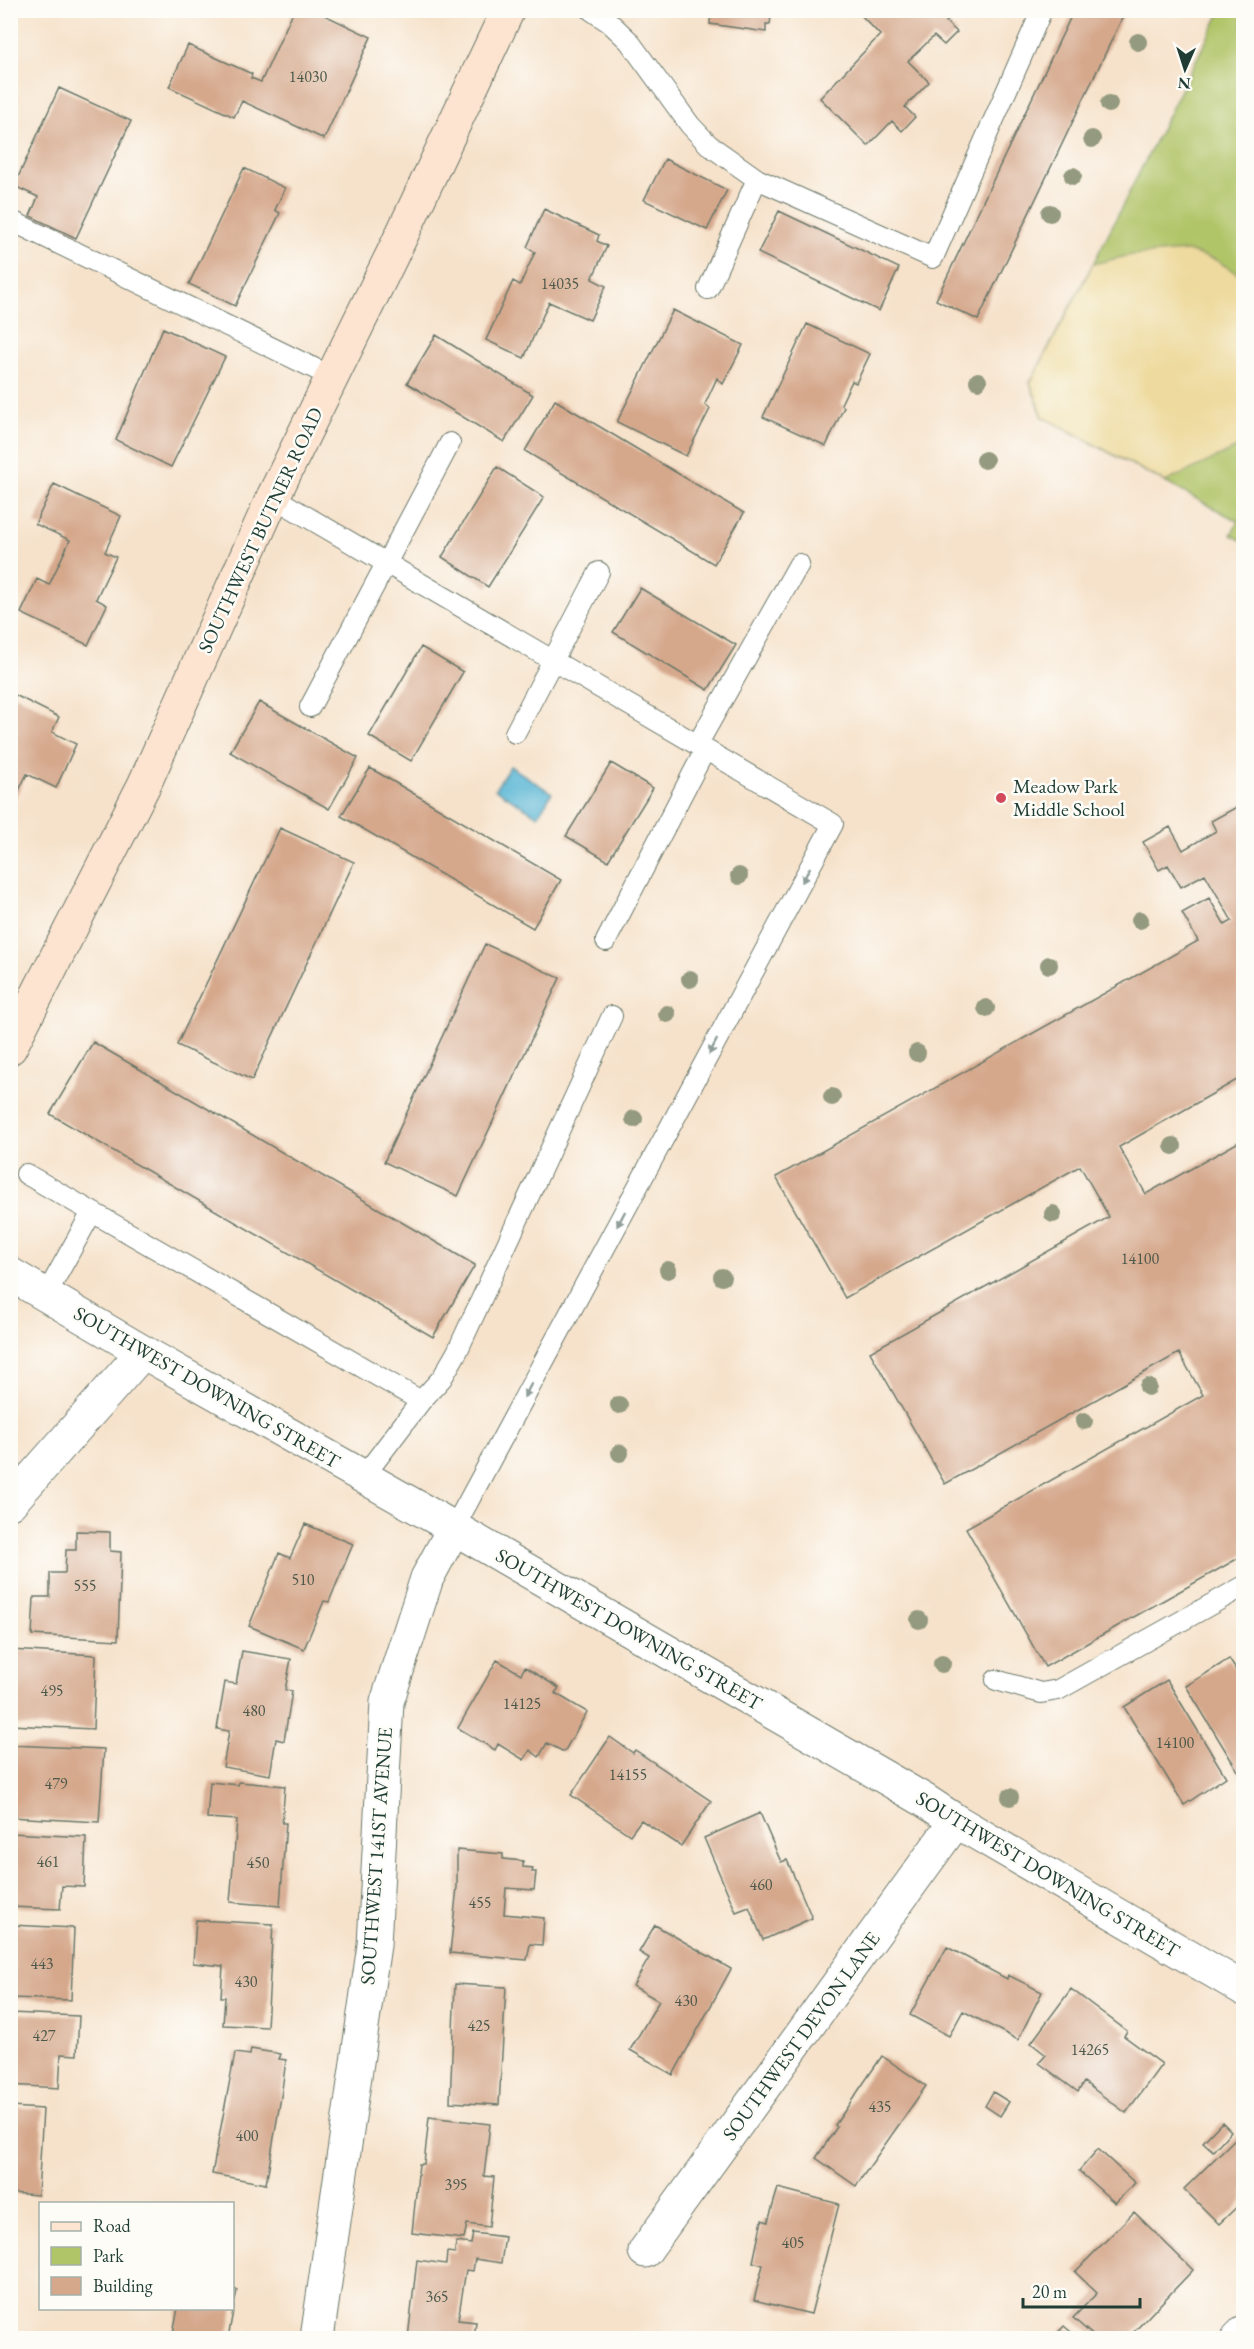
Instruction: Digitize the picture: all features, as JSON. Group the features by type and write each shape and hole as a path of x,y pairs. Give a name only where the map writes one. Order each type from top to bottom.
{"street":[{"name":"SOUTHWEST BUTNER ROAD","path":"10,1048 144,784 273,497 508,10"},
{"name":"SOUTHWEST DOWNING STREET","path":"10,1274 914,1794 956,1821 1244,1989"},
{"path":"10,1503 143,1352"},
{"name":"SOUTHWEST 141ST AVENUE","path":"317,2338 374,1946 387,1702 427,1578 454,1528"},
{"name":"SOUTHWEST DEVON LANE","path":"645,2251 956,1821"},
{"path":"1238,2338 1244,2332"}],"lane":[{"path":"591,10 610,22 629,40 690,125 709,146 757,179 933,258 1042,10"},
{"path":"708,289 757,179"},
{"path":"10,220 332,377"},
{"path":"310,707 450,443"},
{"path":"273,497 833,824 454,1528"},
{"path":"606,941 701,748 799,564"},
{"path":"515,733 599,572"},
{"path":"364,1476 421,1401 442,1378 457,1352 612,1016"},
{"path":"26,1173 421,1401"},
{"path":"46,1295 92,1212"},
{"path":"996,1680 1041,1693 1058,1690 1244,1586"}],"green space":[{"path":"1221,11 1243,11 1243,541 1231,535 1238,521 1043,417 1030,383"}],"sand":[{"path":"1187,251 1216,260 1243,277 1243,439 1235,449 1165,482 1043,417 1030,383 1093,264 1131,255"}],"water":[{"path":"510,766 552,793 538,816 495,789"}],"building":[{"path":"294,10 314,10 371,37 324,139 242,101 234,117 169,87 188,45 252,74 251,78 261,82"},
{"path":"711,10 772,10 770,24 766,24 766,32 710,24"},
{"path":"866,10 958,10 946,22 957,32 944,45 934,36 908,61 929,82 905,107 915,117 902,131 892,121 868,146 820,98 880,35 861,15"},
{"path":"1074,10 1126,10 978,320 936,300"},
{"path":"59,88 131,121 76,238 30,216 38,197 14,186"},
{"path":"665,159 727,190 707,230 644,200"},
{"path":"244,168 285,188 275,210 280,213 235,306 189,284"},
{"path":"544,209 599,235 597,241 607,246 592,279 606,286 590,320 549,302 524,358 486,340 513,281 520,285 535,252 527,247"},
{"path":"779,211 899,268 879,311 758,253"},
{"path":"673,310 743,345 723,384 717,378 705,404 710,409 686,456 617,422"},
{"path":"807,324 870,354 856,383 852,381 841,404 844,407 826,446 763,417"},
{"path":"163,328 225,357 171,467 116,440"},
{"path":"436,335 533,395 504,442 407,383"},
{"path":"555,400 744,513 714,564 525,451"},
{"path":"497,467 544,497 488,587 442,557"},
{"path":"54,484 121,516 105,552 116,557 96,599 107,605 88,645 21,613 37,579 49,585 70,540 35,524"},
{"path":"640,588 736,645 708,690 613,632"},
{"path":"421,647 463,672 411,761 369,736"},
{"path":"15,695 59,717 52,732 76,744 56,788 27,774 10,809 10,705"},
{"path":"259,702 358,758 329,809 230,752"},
{"path":"611,763 653,788 608,861 566,836"},
{"path":"370,768 561,880 533,928 341,816"},
{"path":"1244,803 1244,1076 1119,1147 1146,1194 1244,1139 1244,1555 1045,1667 966,1528 1203,1395 1179,1353 945,1484 870,1352 1109,1217 1080,1166 845,1298 776,1177 1198,941 1182,913 1209,898 1225,925 1232,921 1205,874 1181,887 1168,865 1159,870 1143,842 1170,827 1183,850 1216,831 1211,821"},
{"path":"280,828 354,862 252,1080 177,1045"},
{"path":"485,944 560,978 458,1196 384,1162"},
{"path":"93,1042 475,1265 433,1337 50,1114"},
{"path":"305,1524 353,1544 329,1602 324,1601 304,1649 249,1626 279,1553 290,1558"},
{"path":"76,1531 110,1532 110,1551 121,1552 118,1640 32,1635 34,1597 50,1597 50,1573 65,1573 66,1550 76,1550"},
{"path":"10,1650 96,1655 93,1729 10,1725"},
{"path":"242,1651 291,1659 285,1690 292,1691 284,1741 276,1739 270,1775 223,1767 229,1731 217,1729 225,1682 236,1684"},
{"path":"1229,1659 1244,1682 1244,1781 1186,1686"},
{"path":"497,1660 521,1674 525,1667 559,1688 555,1693 587,1712 564,1752 547,1743 539,1757 530,1750 524,1760 498,1744 495,1750 458,1728"},
{"path":"1167,1680 1226,1777 1184,1805 1124,1707"},
{"path":"610,1737 633,1753 635,1750 711,1801 681,1846 641,1820 630,1835 571,1795"},
{"path":"10,1745 104,1749 99,1822 10,1817"},
{"path":"210,1782 285,1786 282,1823 286,1823 280,1906 230,1902 237,1820 207,1818"},
{"path":"760,1813 781,1862 787,1860 812,1918 763,1940 749,1907 736,1912 704,1838"},
{"path":"10,1833 86,1837 84,1887 62,1886 60,1909 10,1907"},
{"path":"457,1850 503,1854 503,1859 523,1861 523,1867 533,1868 532,1872 536,1872 534,1890 506,1888 504,1914 544,1918 542,1945 530,1944 527,1960 450,1953 457,1887"},
{"path":"196,1920 273,1924 267,2027 223,2025 225,1997 221,1997 223,1966 193,1963"},
{"path":"10,1925 74,1928 71,2000 10,1998"},
{"path":"655,1925 731,1969 673,2075 630,2050 659,2001 633,1986 649,1958 639,1952"},
{"path":"947,1947 1007,1979 1008,1975 1042,1992 1018,2040 963,2011 949,2036 910,2015"},
{"path":"455,1984 506,1987 499,2105 450,2102"},
{"path":"1071,1989 1127,2031 1124,2036 1162,2064 1126,2113 1084,2082 1078,2092 1039,2063 1046,2055 1031,2043"},
{"path":"10,2013 79,2016 77,2055 61,2054 59,2088 10,2085"},
{"path":"251,2049 281,2054 279,2059 286,2060 266,2184 212,2174 235,2053 250,2055"},
{"path":"882,2056 926,2086 856,2186 816,2158 837,2127 835,2125"},
{"path":"993,2092 1009,2102 1000,2116 985,2106"},
{"path":"10,2107 43,2109 38,2195 10,2193"},
{"path":"429,2117 490,2124 484,2176 494,2177 489,2227 467,2224 464,2239 412,2233 419,2164 424,2164"},
{"path":"1222,2122 1231,2131 1213,2151 1203,2142"},
{"path":"1244,2130 1244,2200 1219,2224 1184,2189"},
{"path":"1098,2149 1135,2183 1115,2203 1079,2171"},
{"path":"778,2188 839,2204 811,2314 754,2300 763,2265 753,2262 762,2220 768,2222"},
{"path":"1134,2212 1193,2270 1128,2338 1096,2338 1073,2318 1097,2293 1075,2272"},
{"path":"473,2233 505,2237 501,2263 475,2259 473,2271 466,2270 458,2320 476,2322 474,2338 408,2338 417,2260 446,2264 447,2252 455,2253 456,2242 471,2244"},
{"path":"234,2289 237,2290 234,2306"},
{"path":"178,2310 233,2310 228,2338 172,2338"},
{"path":"1064,2326 1078,2338 1053,2338"}],"place":[{"name":"Meadow Park Middle School","path":"1001,798"}]}
